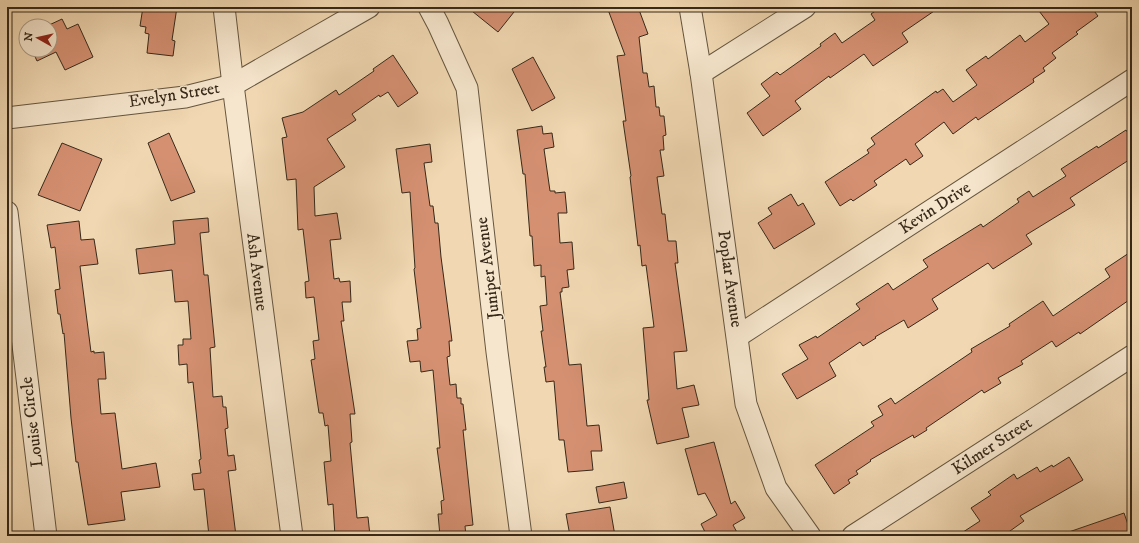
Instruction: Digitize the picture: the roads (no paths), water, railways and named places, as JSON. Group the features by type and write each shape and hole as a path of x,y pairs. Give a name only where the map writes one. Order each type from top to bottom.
{"street":[{"name":"Ash Avenue","path":"224,7 292,536"},
{"name":"Evelyn Street","path":"7,118 185,97 233,85 369,7"},
{"name":"Juniper Avenue","path":"428,7 438,24 467,88 497,352 521,536"},
{"name":"Poplar Avenue","path":"690,7 701,73 738,336 746,404 776,488 810,536"},
{"path":"701,73 805,7"},
{"name":"Kevin Drive","path":"738,336 1132,80"},
{"name":"Louise Circle","path":"7,212 46,536"},
{"name":"Kilmer Street","path":"853,536 1132,356"}]}
